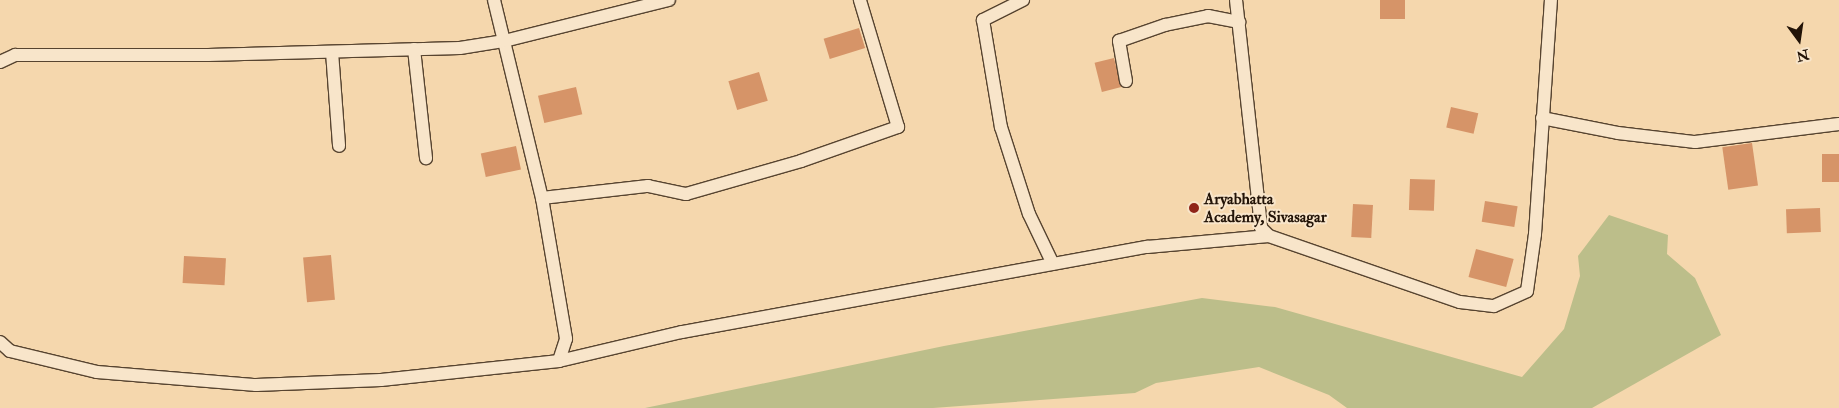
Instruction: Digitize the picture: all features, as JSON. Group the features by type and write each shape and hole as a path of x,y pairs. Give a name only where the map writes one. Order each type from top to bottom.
{"street":[{"path":"494,0 542,198 566,339 559,361"},
{"path":"0,62 15,55 332,52 460,48 504,41 669,0"},
{"path":"542,198 648,186 686,194 801,161 898,127 860,0"},
{"path":"1023,0 983,20 1001,127 1029,214 1052,264"},
{"path":"1236,0 1261,228 1269,236"},
{"path":"0,342 10,351 97,372 256,385 381,380 559,361 682,332 1148,247 1269,236 1460,302 1494,306 1527,291 1535,234 1551,0"},
{"path":"1126,81 1119,41 1165,24 1208,16 1239,22"},
{"path":"414,49 426,158"},
{"path":"332,52 339,146"},
{"path":"1542,118 1618,133 1695,142 1839,124"}],"green space":[{"path":"1609,215 1668,235 1667,254 1695,278 1721,335 1592,408 1347,408 1329,395 1259,367 1156,383 1135,393 933,408 645,408 944,346 1202,298 1275,307 1522,377 1564,329 1580,276 1578,256"}],"building":[{"path":"1380,0 1405,0 1405,19 1380,19"},
{"path":"859,28 865,48 830,59 824,39"},
{"path":"1114,58 1121,87 1102,92 1095,63"},
{"path":"759,72 768,101 737,110 728,81"},
{"path":"576,87 582,114 544,123 538,96"},
{"path":"1451,107 1478,113 1474,134 1446,127"},
{"path":"1752,143 1758,186 1728,190 1722,147"},
{"path":"516,146 521,169 486,177 481,153"},
{"path":"1822,154 1839,154 1839,182 1822,182"},
{"path":"1410,179 1435,180 1434,211 1409,210"},
{"path":"1485,201 1518,206 1514,227 1482,222"},
{"path":"1353,204 1373,205 1371,238 1351,237"},
{"path":"1820,208 1821,232 1787,233 1786,209"},
{"path":"1476,249 1514,259 1506,287 1468,277"},
{"path":"331,255 335,300 307,302 303,257"},
{"path":"184,256 226,258 225,285 183,283"}],"place":[{"name":"Aryabhatta Academy, Sivasagar","path":"1194,208"}]}
